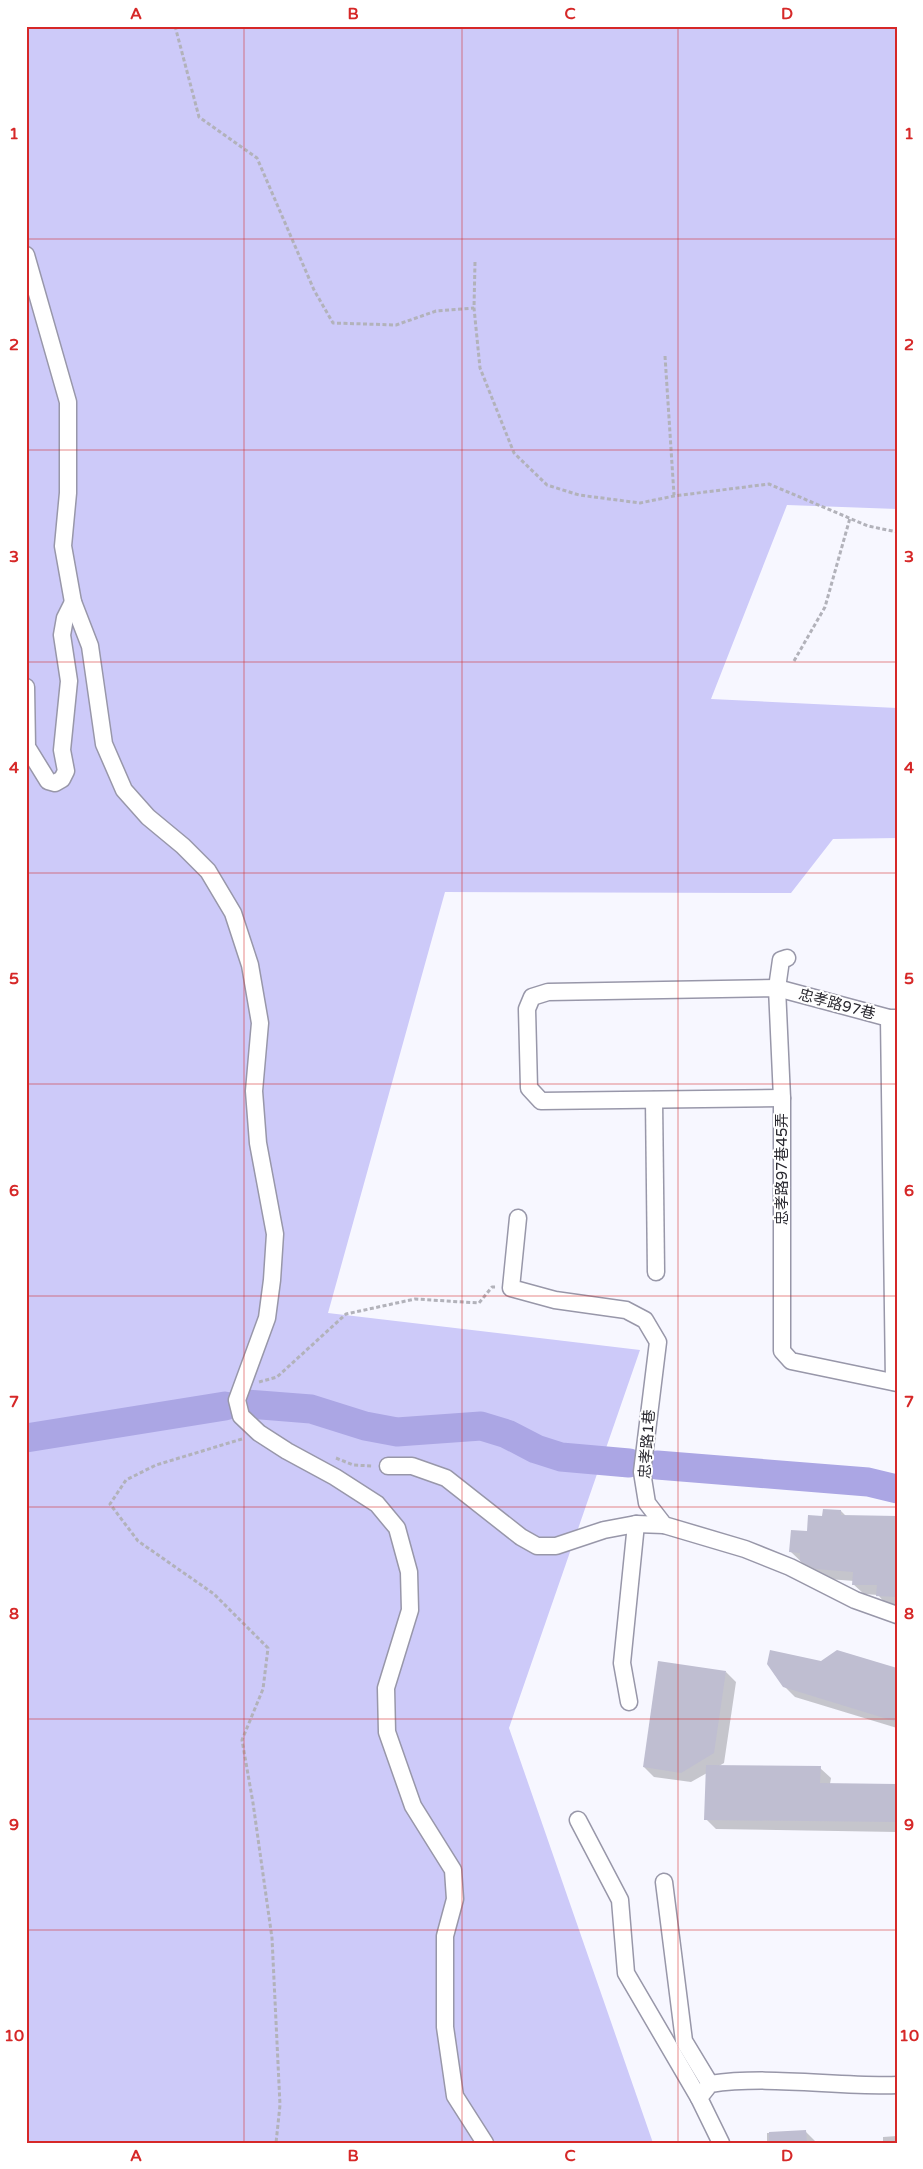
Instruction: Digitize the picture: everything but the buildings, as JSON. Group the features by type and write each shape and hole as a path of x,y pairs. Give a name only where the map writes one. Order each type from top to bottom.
{"street":[{"path":"26,255 68,402 68,493 63,546 73,602 90,646 104,744 124,790 148,818 183,846 208,871 233,913 250,965 260,1024 254,1091 258,1143 275,1234 267,1318 237,1400 241,1416 259,1433 377,1504 397,1528 409,1572 410,1610 386,1688 387,1732 413,1806 453,1870 455,1899 445,1936 445,2027 455,2096 485,2143"},
{"path":"26,687 27,747 48,781 55,783 62,779 66,771 62,750 70,681 62,635 65,618 73,602"},
{"name":"忠孝路97巷45弄","path":"787,958 781,960 777,988 782,1098 782,1351 791,1361 895,1382"},
{"name":"忠孝路97巷","path":"654,1100 542,1101 529,1088 527,1009 532,997 548,992 777,988 893,1018"},
{"path":"893,1018 895,1382"},
{"path":"656,1272 654,1100 782,1098"},
{"path":"511,1288 518,1218"},
{"name":"忠孝路1巷","path":"511,1288 555,1300 626,1310 646,1320 658,1342 642,1472 647,1503 664,1525"},
{"path":"388,1466 412,1466 446,1478 521,1537 537,1546 556,1546 604,1530 636,1524 664,1525 726,1543 781,1563 855,1600 897,1615"},
{"path":"629,1702 622,1663 636,1524"},
{"path":"578,1820 620,1900 626,1973 699,2098 721,2143"},
{"path":"664,1882 684,2041 710,2084"},
{"path":"699,2098 710,2084 736,2080 855,2086 897,2085"}],"path":[{"path":"175,26 199,118 257,158 314,290 333,323 396,325 436,311 474,308"},
{"path":"475,262 474,308 480,368 514,453 547,485 579,495 640,503 674,496 769,484 868,526 897,532"},
{"path":"665,356 674,496"},
{"path":"794,660 825,607 850,518"},
{"path":"277,1377 346,1314 415,1299 479,1303 492,1287 511,1288"},
{"path":"259,1433 148,1469 126,1480 110,1504 138,1542 214,1594 268,1648 263,1689 242,1740 272,1938 280,2105 276,2143"}],"shaded area":[{"path":"26,26 897,26 897,509 787,505 711,699 897,708 897,838 833,839 791,893 445,892 328,1313 640,1350 509,1728 653,2143 26,2143"}],"waterway":[{"path":"247,1404 311,1409 365,1426 397,1432 481,1426 507,1434 536,1449 561,1457 629,1463"},
{"path":"26,1438 225,1406"},
{"path":"657,1465 868,1482 897,1489"}]}
